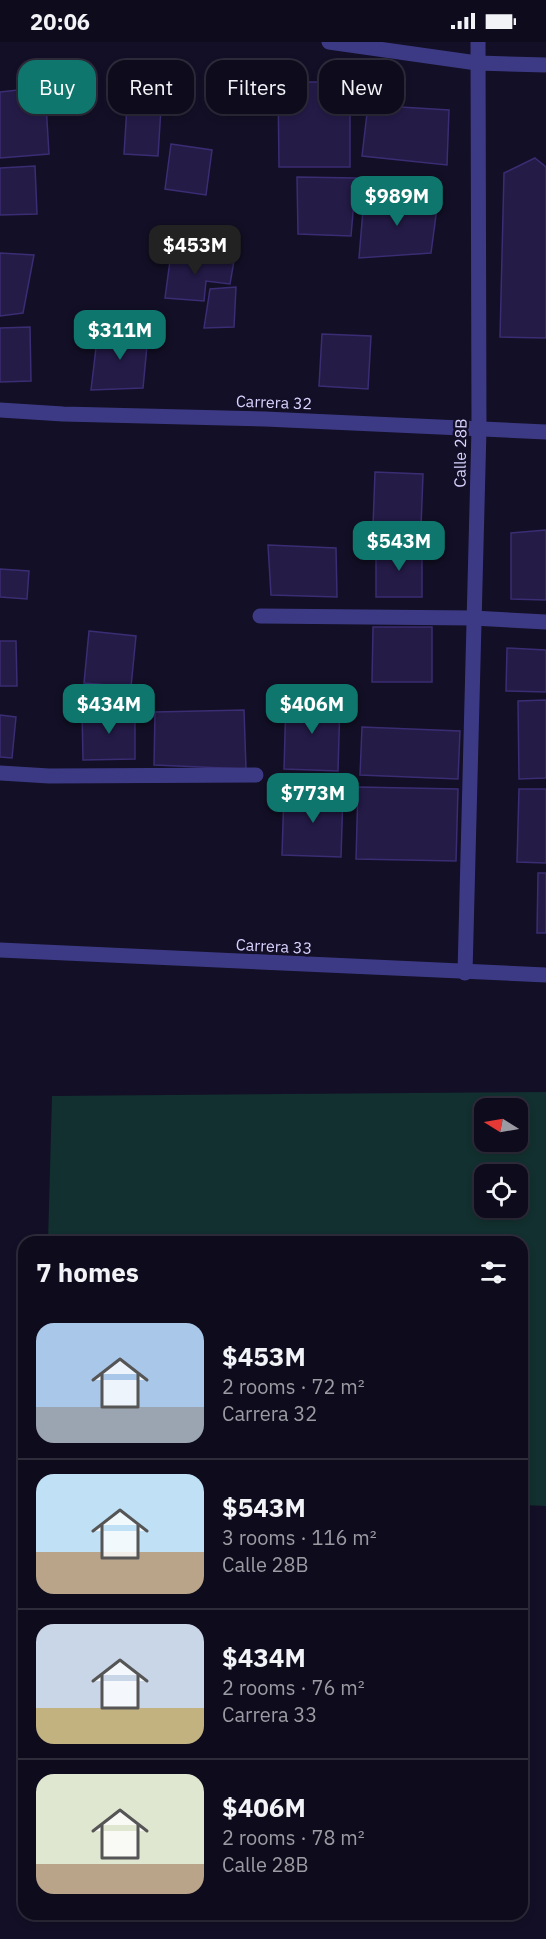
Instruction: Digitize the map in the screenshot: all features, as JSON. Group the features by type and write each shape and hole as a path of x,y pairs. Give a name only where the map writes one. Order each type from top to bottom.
{"street":[{"path":"329,42 477,63 546,65"},
{"name":"Calle 28B","path":"465,973 479,429 478,42"},
{"name":"Carrera 32","path":"0,410 546,432"},
{"path":"260,616 473,618 546,622"},
{"path":"0,773 49,776 256,775"},
{"name":"Carrera 33","path":"0,950 546,975"}],"green space":[{"path":"546,1092 546,1506 528,1505 528,1236 48,1236 52,1096"}],"building":[{"path":"307,82 319,82 319,114 350,114 350,167 279,167 278,114 307,114"},
{"path":"18,90 18,114 47,114 49,154 0,158 0,92"},
{"path":"404,107 449,110 447,165 362,156 367,114 404,114"},
{"path":"126,114 161,114 158,156 124,154"},
{"path":"171,144 212,150 206,195 165,189"},
{"path":"535,158 546,167 546,338 500,337 504,173"},
{"path":"35,166 37,214 0,215 0,168"},
{"path":"297,177 356,178 351,236 298,234"},
{"path":"364,198 438,200 431,253 359,258"},
{"path":"0,253 34,255 23,313 0,316"},
{"path":"171,253 234,261 230,284 206,281 204,301 165,298"},
{"path":"236,287 234,327 204,328 210,289"},
{"path":"30,327 31,381 0,382 0,328"},
{"path":"98,331 148,335 143,388 91,390"},
{"path":"322,334 371,336 368,389 319,386"},
{"path":"375,472 423,474 421,527 373,526"},
{"path":"546,530 546,600 511,599 511,533"},
{"path":"268,545 336,548 337,597 271,595"},
{"path":"422,547 422,597 376,597 376,548"},
{"path":"0,569 29,571 27,599 0,597"},
{"path":"373,627 432,627 432,682 372,682"},
{"path":"89,631 136,636 131,687 84,683"},
{"path":"0,641 16,641 17,686 0,686"},
{"path":"507,648 546,650 546,692 506,691"},
{"path":"286,700 340,701 338,771 284,769"},
{"path":"546,700 546,778 519,779 518,701"},
{"path":"135,710 135,759 83,760 82,711"},
{"path":"244,710 246,769 154,765 155,712"},
{"path":"0,715 16,717 12,758 0,757"},
{"path":"362,727 460,731 458,779 360,775"},
{"path":"358,787 458,789 456,861 356,859"},
{"path":"519,789 546,789 546,863 517,862"},
{"path":"284,791 343,793 341,857 282,855"},
{"path":"538,873 546,873 546,933 537,933"}]}
